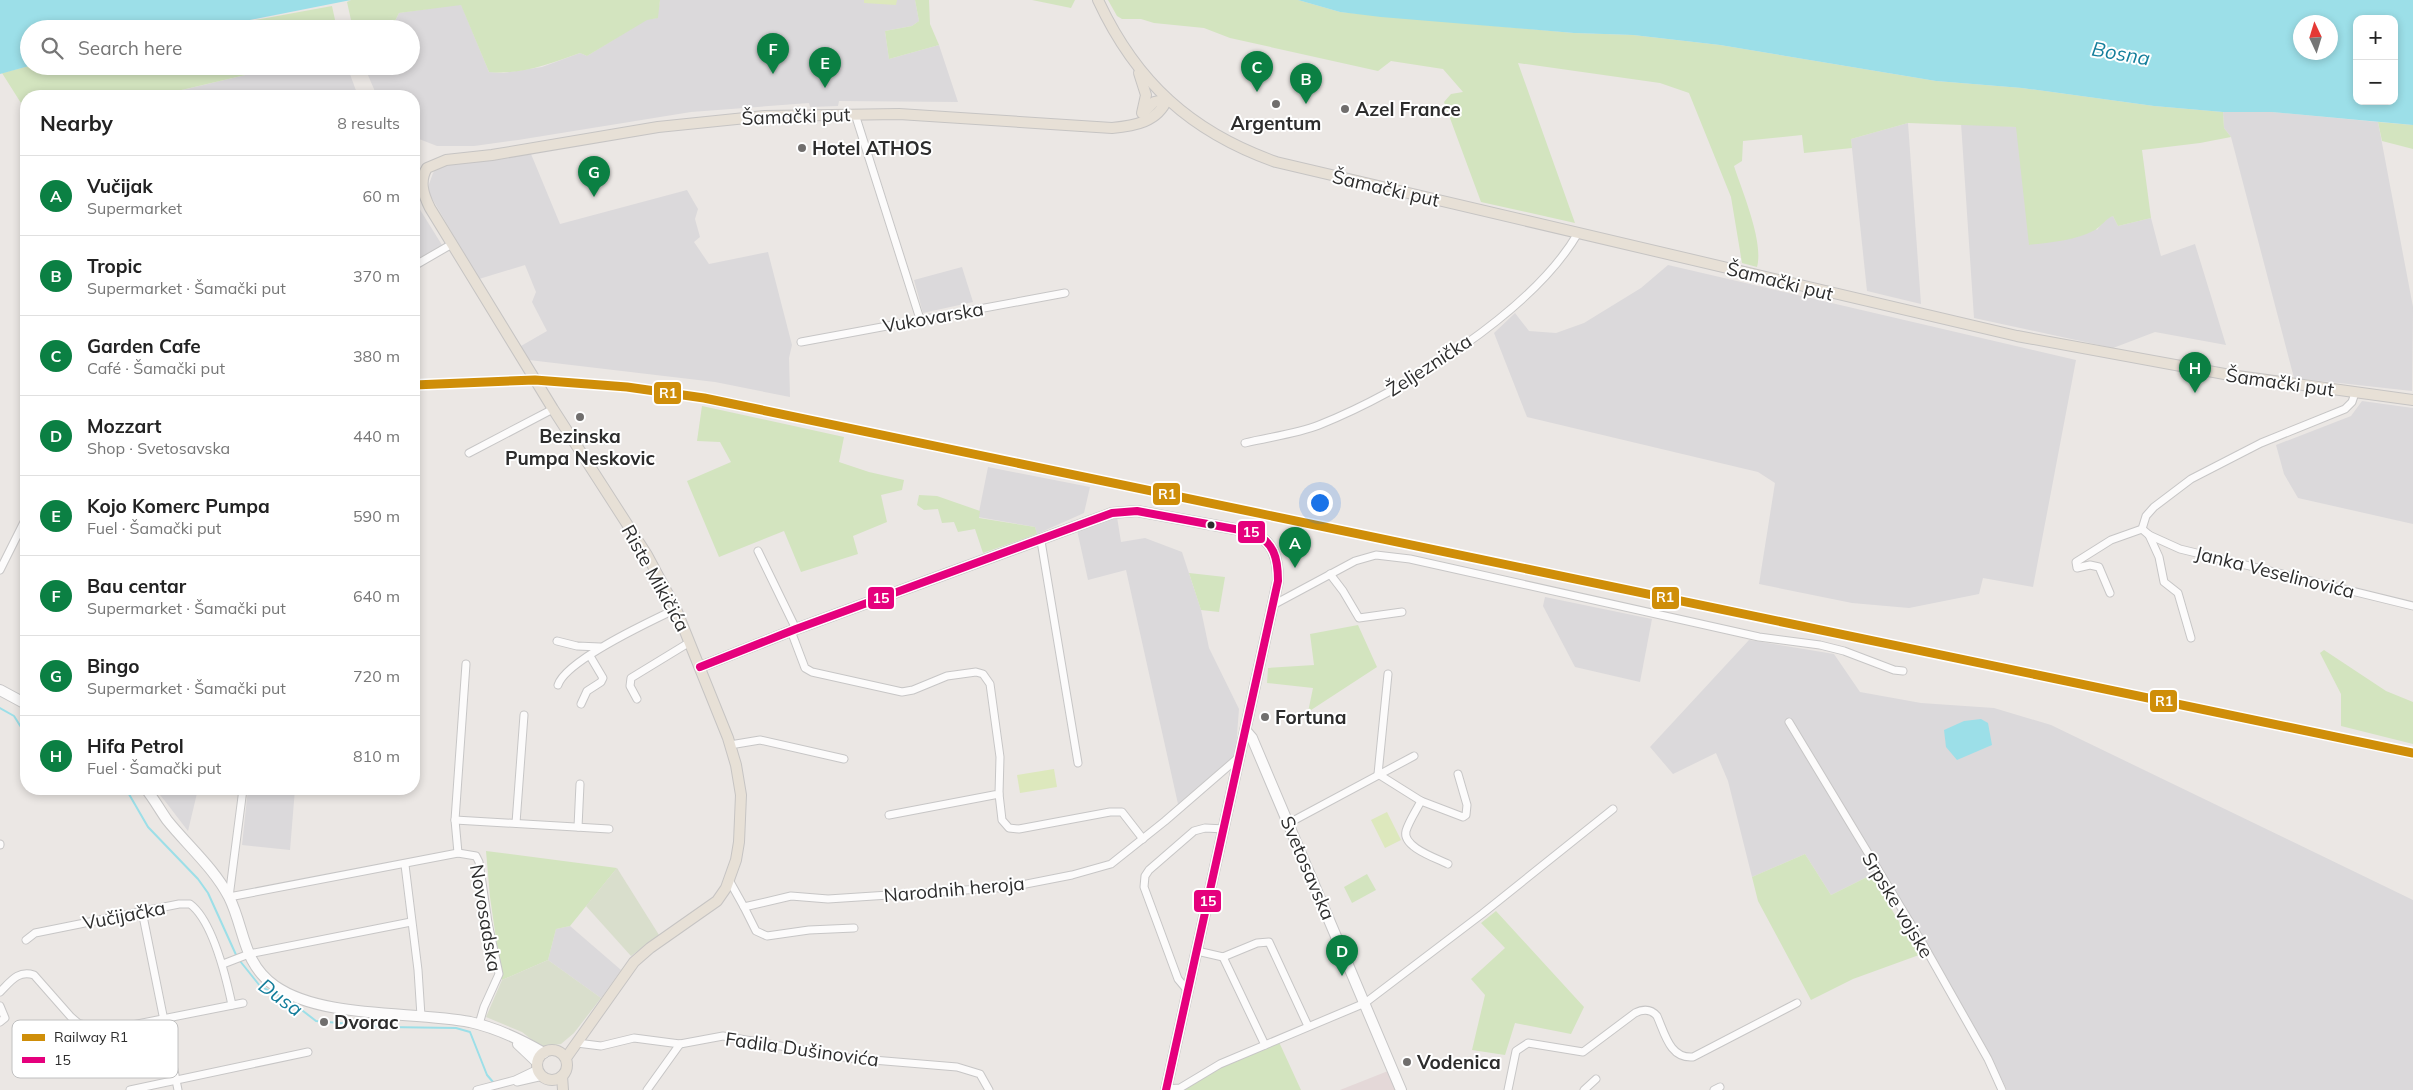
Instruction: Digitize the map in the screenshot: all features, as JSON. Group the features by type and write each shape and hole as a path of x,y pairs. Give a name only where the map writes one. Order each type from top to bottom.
{"main road":[{"path":"1098,0 1110,26 1136,65 1167,99 1154,102 1126,126"},
{"path":"1136,65 1146,95 1142,113"},
{"name":"Šamački put","path":"467,157 500,154 658,127 730,118 855,114 957,116 1101,128 1126,126 1154,116 1164,107 1167,99 1220,138 1276,162 1895,309 2017,336 2153,363 2413,400"},
{"name":"Riste Mikičića","path":"467,157 431,164 424,173 422,180 425,198 553,408 647,555 676,609 730,745 736,765 741,795 739,842 729,880 717,901 650,948 634,962 566,1058"},
{"name":"Riste Mikičića","path":"556,1050 594,1020"},
{"path":"541,1071 554,1080 562,1076 567,1068 566,1058 556,1050 544,1053 541,1071 555,1090"},
{"path":"562,1076 563,1090"}],"street":[{"path":"855,114 920,319"},
{"name":"Željeznička","path":"1245,443 1316,426 1397,388 1484,330 1520,301 1567,253 1578,233"},
{"path":"420,263 452,244"},
{"name":"Vukovarska","path":"801,342 1065,293"},
{"path":"2110,593 2099,567 2090,565 2077,568 2076,562 2111,540 2142,529 2146,516 2154,507 2191,479 2260,443 2345,409 2352,402 2355,393"},
{"path":"469,453 553,408"},
{"path":"700,667 794,630 1041,541 1112,513 1137,511 1238,529 1260,535 1267,541 1276,556 1278,581 1225,830 1166,1089 1180,1088 1220,1064 1365,1003 1482,914 1613,809"},
{"name":"Janka Veselinovića","path":"2142,529 2149,535 2180,549 2413,606"},
{"path":"0,570 20,530"},
{"path":"2149,535 2159,557 2164,582 2178,592 2191,638"},
{"path":"1041,541 1078,764"},
{"path":"758,551 794,630 805,668 812,672 902,692 914,690 947,676 976,672 983,674 990,684 992,693 1000,757 999,794 1002,820 1009,828 1019,829 1110,812 1122,812 1143,839"},
{"path":"1273,605 1355,561 1376,555 1410,559 1759,637 1820,645 1844,651 1894,670 1903,670"},
{"path":"1330,574 1343,590 1352,610 1359,618 1402,612"},
{"path":"558,685 564,676 600,648 676,609"},
{"path":"557,641 577,646 600,648"},
{"path":"637,699 630,686 631,678 690,642"},
{"path":"581,704 587,691 601,682 603,678 590,656"},
{"name":"Novosadska","path":"458,853 455,820 466,664"},
{"path":"1378,774 1388,674"},
{"path":"0,690 20,701"},
{"path":"516,823 524,715"},
{"name":"Srpske vojske","path":"1789,722 1927,952 1988,1058 2002,1090"},
{"name":"Svetosavska","path":"1246,731 1252,738 1289,823 1401,1090"},
{"path":"730,745 760,740 844,759"},
{"name":"Narodnih heroja","path":"744,907 791,896 828,899 1012,887 1072,875 1111,864 1240,756"},
{"path":"1289,823 1414,756"},
{"path":"1378,774 1421,801 1463,817 1466,816 1467,805 1458,774"},
{"path":"578,827 580,784"},
{"path":"889,815 999,794"},
{"path":"150,795 167,820 229,897 247,956 253,965 274,986 314,1003 346,1009 480,1024 501,1031 544,1053"},
{"path":"229,897 232,889 242,795"},
{"path":"1421,801 1406,831 1406,838 1410,844 1448,864"},
{"path":"455,820 609,829"},
{"path":"1188,991 1178,980 1144,887 1145,876 1149,870 1194,831 1205,828 1225,830"},
{"name":"Novosadska","path":"229,897 458,853 476,856 479,862 488,923 499,974 484,1008 480,1024"},
{"path":"405,864 418,970 420,1016"},
{"path":"729,880 756,931 767,936 809,930 854,928"},
{"name":"Vučijačka","path":"26,940 34,933 179,904 190,904 202,916 226,963"},
{"path":"142,911 165,1019"},
{"path":"232,1004 226,963 247,956 412,922"},
{"path":"1197,951 1223,957 1257,943 1269,942 1308,1026"},
{"path":"1223,957 1265,1045"},
{"path":"0,992 17,974 28,973 34,975 71,1017 76,1020"},
{"path":"160,1020 243,1002"},
{"path":"1508,1090 1516,1051 1528,1043 1583,1052 1635,1013 1644,1010 1657,1016 1674,1053 1682,1057 1692,1057 1797,1003"},
{"path":"0,1006 5,1018 0,1022"},
{"path":"477,1090 497,1086 541,1071 501,1031"},
{"name":"Fadila Dušinovića","path":"577,1043 601,1046 634,1038 680,1044 723,1036 849,1058 957,1067 980,1074 989,1090"},
{"path":"647,1090 680,1044"},
{"path":"130,1090 308,1052"},
{"path":"175,1078 178,1090"},
{"path":"1584,1090 1596,1079"}],"shaded area":[{"path":"660,0 915,0 919,21 912,26 885,31 889,59 939,45 958,102 839,101 838,106 810,107 809,103 691,112 474,146 437,146 420,139 420,90 374,90 368,75 420,75 420,20 396,20 399,13 461,4 489,72 503,73 542,67 580,53 587,56 647,19 657,18"},
{"path":"246,75 350,75 356,90 182,90"},
{"path":"2223,112 2272,112 2378,122 2413,307 2412,391 2294,378 2231,137 2224,128"},
{"path":"1908,123 1921,304 1867,291 1851,139"},
{"path":"1961,123 2017,127 2018,136 2097,230 2106,218 2113,216 2118,226 2151,218 2161,256 2195,244 2226,345 2155,332 2113,348 1974,318"},
{"path":"531,154 560,224 687,190 698,209 695,219 700,237 694,242 709,264 768,252 792,345 789,358 790,397 715,382 529,360 521,346 547,331 532,302 536,292 525,265 479,279 430,195 428,187 433,173 438,167"},
{"path":"420,210 442,245 420,258"},
{"path":"1668,265 2076,360 2033,587 1983,578 1979,594 1909,608 1852,603 1759,584 1775,483 1758,472 1527,417 1494,333 1515,313 1529,331 1556,333 1584,323 1641,288"},
{"path":"962,267 973,302 923,313 914,280"},
{"path":"2362,401 2413,408 2413,524 2298,498 2284,474 2276,445 2351,416"},
{"path":"988,467 1090,487 1084,513 1037,534 1035,527 978,517"},
{"path":"1117,517 1121,542 1145,538 1182,552 1201,610 1209,648 1239,709 1236,748 1233,757 1178,804 1126,570 1088,580 1077,530"},
{"path":"1545,597 1652,619 1640,682 1575,667 1543,606"},
{"path":"1749,640 1834,654 1860,692 1921,703 1994,708 2051,725 2413,900 2413,1090 2007,1090 1986,1048 1883,869 1831,895 1805,854 1752,877 1728,781 1716,753 1673,774 1650,747"},
{"path":"160,795 197,795 188,831"},
{"path":"247,795 295,795 290,850 242,845"},
{"path":"570,926 621,970 601,998 548,960 556,929"},
{"path":"1388,1071 1397,1090 1340,1090"}],"green space":[{"path":"351,0 660,0 658,18 647,20 587,56 580,53 535,68 513,72 489,72 461,5 399,13 396,20 351,20 347,2"},
{"path":"864,0 897,0 896,5 864,3"},
{"path":"915,0 929,0 930,24 939,45 889,59 885,31 912,26 919,21"},
{"path":"1032,0 1075,0 1071,8"},
{"path":"1108,0 1298,0 1340,12 1574,33 1633,35 1720,45 1936,81 2022,88 2154,106 2223,112 2224,128 2231,137 2142,150 2151,218 2118,226 2113,216 2100,227 2079,237 2029,245 2016,127 1908,123 1851,139 1852,148 1804,153 1802,135 1743,141 1742,161 1734,166 1755,231 1758,257 1757,267 1742,263 1731,197 1689,93 1660,83 1518,63 1575,223 1481,202 1444,102 1451,94 1463,92 1443,69 1391,61 1378,71 1230,38 1204,28 1154,23 1141,19 1122,19 1117,16"},
{"path":"332,6 335,20 255,20"},
{"path":"20,68 20,75 246,75 182,90 20,90 20,102 2,73"},
{"path":"2378,122 2413,125 2413,149 2382,141"},
{"path":"702,406 844,437 839,462 869,472 904,480 902,490 881,495 887,522 853,536 858,554 801,572 784,531 719,557 687,481 731,462 720,442 697,441"},
{"path":"919,495 937,496 980,511 979,518 1035,527 1037,534 983,553 975,529 958,532 954,522 942,523 938,509 924,510 917,505"},
{"path":"1189,573 1225,577 1219,612 1201,610"},
{"path":"1358,625 1377,667 1308,712 1313,688 1267,683 1268,668 1314,665 1310,634"},
{"path":"2324,650 2386,691 2413,702 2413,744 2341,726 2341,694 2320,653"},
{"path":"1054,769 1057,787 1020,793 1017,775"},
{"path":"1387,812 1401,840 1385,848 1371,820"},
{"path":"486,851 617,868 570,926 556,929 548,960 502,980 490,897"},
{"path":"1805,854 1831,895 1871,875 1919,955 1853,979 1811,1000 1758,901 1752,877"},
{"path":"617,868 659,935 631,956 586,906"},
{"path":"1367,874 1376,890 1352,903 1344,887"},
{"path":"1496,911 1584,1007 1571,1034 1515,1023 1505,1055 1472,1050 1485,995 1471,979 1505,948 1481,923"},
{"path":"548,960 601,998 574,1033 561,1044 541,1047 522,1032 486,1017 502,980"},
{"path":"1279,1042 1301,1090 1180,1090 1218,1067"}],"water":[{"path":"0,0 351,0 250,20 20,20 20,68 0,74"},
{"name":"Bosna","path":"1298,0 2413,0 2413,125 2272,112 2223,112 2154,106 2022,88 1936,81 1720,45 1633,35 1574,33 1340,12"},
{"path":"1981,719 1988,723 1992,745 1957,760 1946,747 1944,730 1964,721"}],"waterway":[{"name":"Dusa","path":"0,708 14,716 20,726"},
{"name":"Dusa","path":"129,795 148,827 198,879 208,893 237,957"},
{"name":"Dusa","path":"240,961 260,986 294,1004 316,1021 385,1027 456,1028 470,1032 487,1075 493,1082"}],"rail line":[{"name":"R1","path":"420,385 535,380 627,387 704,398 2413,753"}],"transit line":[{"name":"15","path":"700,667 796,629 1112,513 1137,511 1251,532 1265,540 1270,545 1276,558 1278,581 1166,1090"}],"place":[{"name":"Bau centar","path":"773,74"},
{"name":"Kojo Komerc Pumpa","path":"825,88"},
{"name":"Garden Cafe","path":"1257,92"},
{"name":"Argentum","path":"1276,104"},
{"name":"Tropic","path":"1306,104"},
{"name":"Azel France","path":"1345,109"},
{"name":"Hotel ATHOS","path":"802,148"},
{"name":"Bingo","path":"594,197"},
{"name":"Hifa Petrol","path":"2195,393"},
{"name":"Bezinska Pumpa Neskovic","path":"580,417"},
{"name":"Vučijak","path":"1295,568"},
{"name":"Fortuna","path":"1265,717"},
{"name":"Mozzart","path":"1342,976"},
{"name":"Dvorac","path":"324,1022"},
{"name":"Vodenica","path":"1407,1062"}]}
